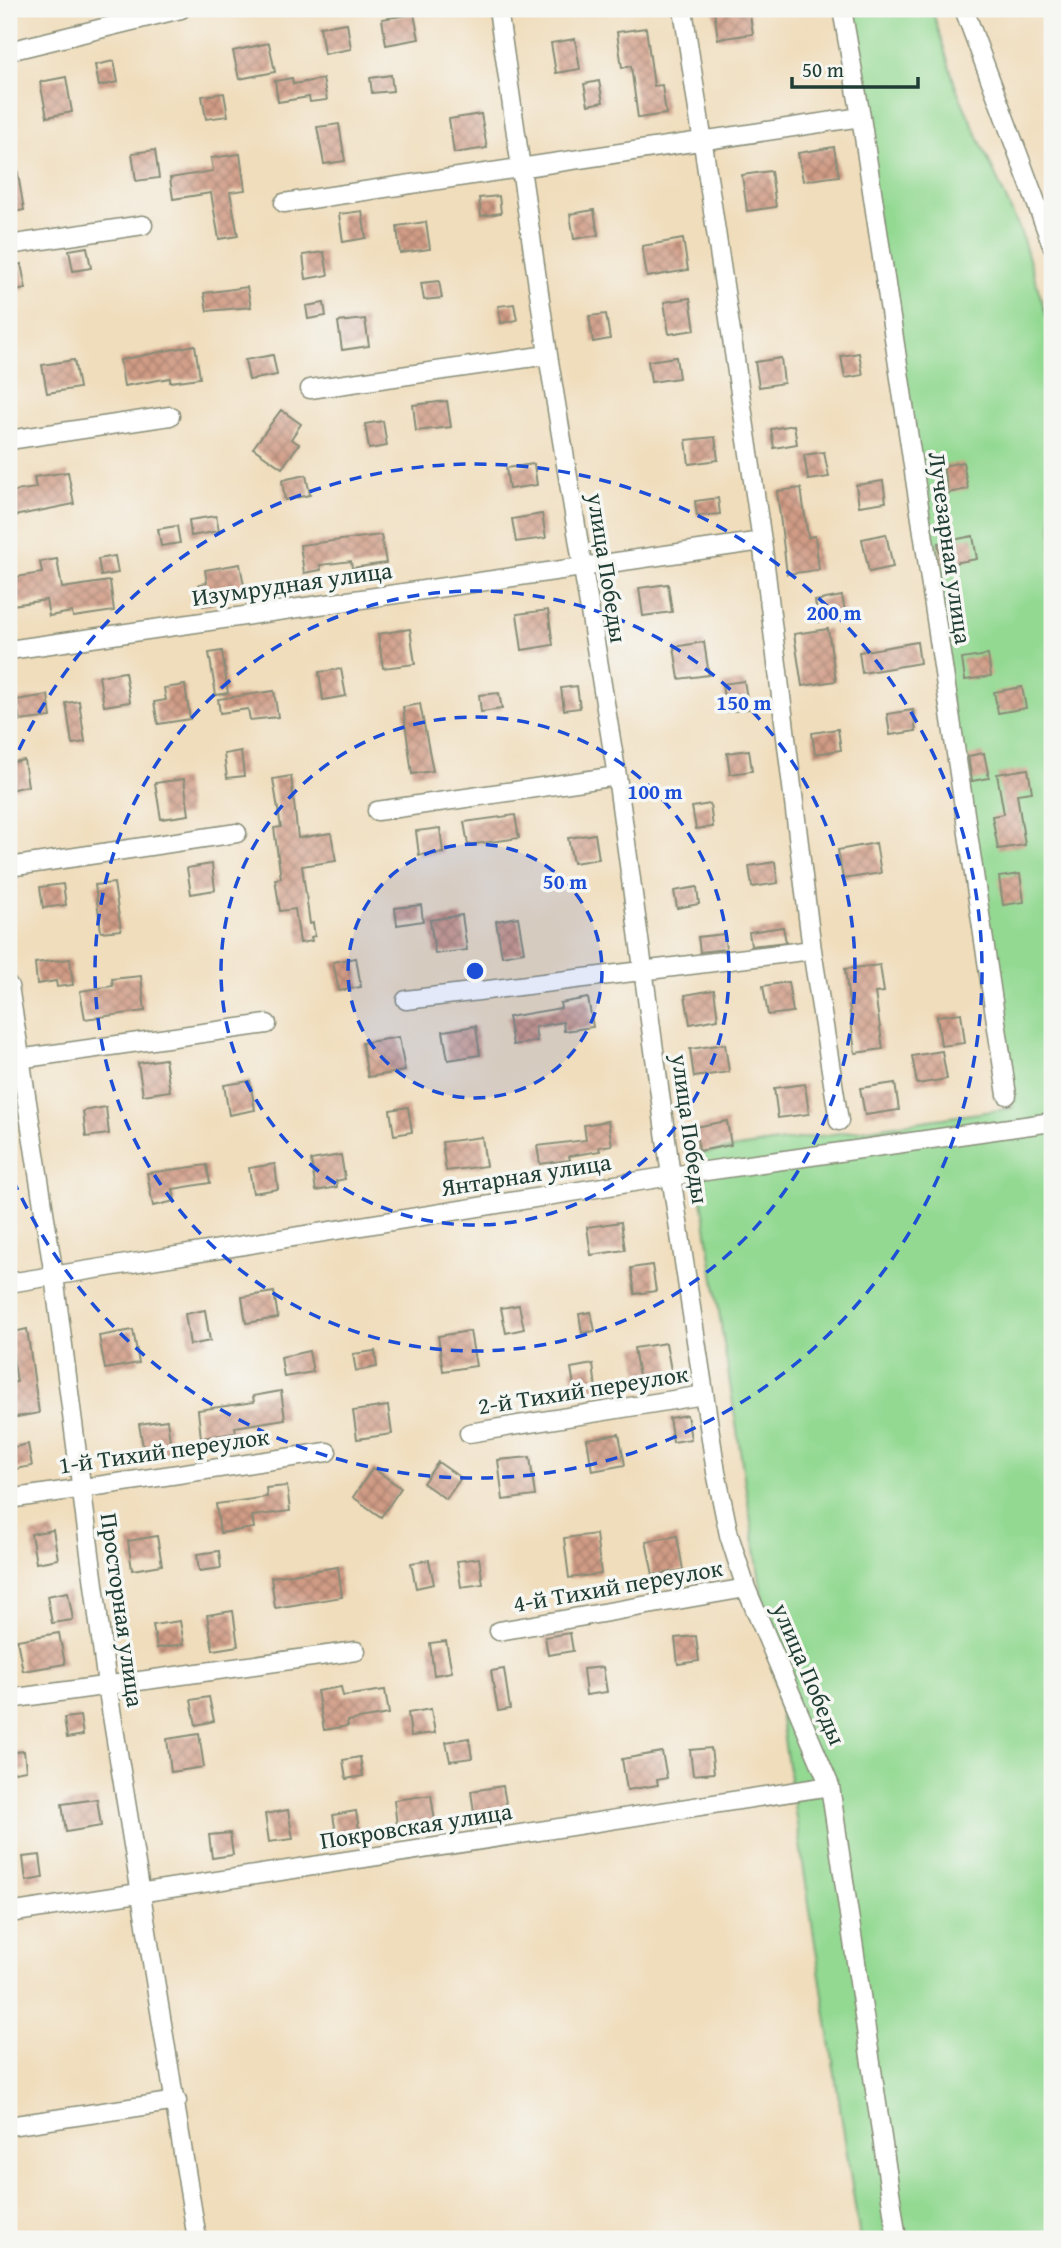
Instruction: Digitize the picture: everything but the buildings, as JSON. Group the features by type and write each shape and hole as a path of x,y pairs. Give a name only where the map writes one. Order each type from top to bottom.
{"street":[{"path":"9,51 181,9"},
{"name":"улица Победы","path":"498,9 524,169 548,355 617,776 671,1176 729,1535 746,1588 830,1786 897,2239"},
{"path":"683,9 762,541 812,950 839,1121"},
{"name":"Лучезарная улица","path":"842,9 861,117 1007,1095"},
{"path":"964,9 1052,244"},
{"path":"284,203 861,117"},
{"path":"9,245 144,225"},
{"path":"310,389 548,355"},
{"path":"9,440 170,416"},
{"name":"Изумрудная улица","path":"9,650 762,541"},
{"path":"377,811 617,776"},
{"path":"9,867 237,833"},
{"path":"406,1000 645,973 812,950"},
{"name":"Просторная улица","path":"9,986 14,1060 54,1276 107,1685 139,1894 177,2102 197,2239"},
{"path":"14,1060 267,1024"},
{"name":"Янтарная улица","path":"9,1283 671,1176 1052,1122"},
{"name":"2-й Тихий переулок","path":"469,1433 705,1395"},
{"name":"1-й Тихий переулок","path":"9,1499 327,1451"},
{"name":"4-й Тихий переулок","path":"499,1631 746,1588"},
{"path":"9,1699 356,1651"},
{"name":"Покровская улица","path":"9,1913 830,1786"},
{"path":"9,2126 177,2102"}],"green space":[{"path":"844,9 932,9 956,88 1020,230 1052,334 1052,2239 860,2239 695,1154 1013,1108"}]}
